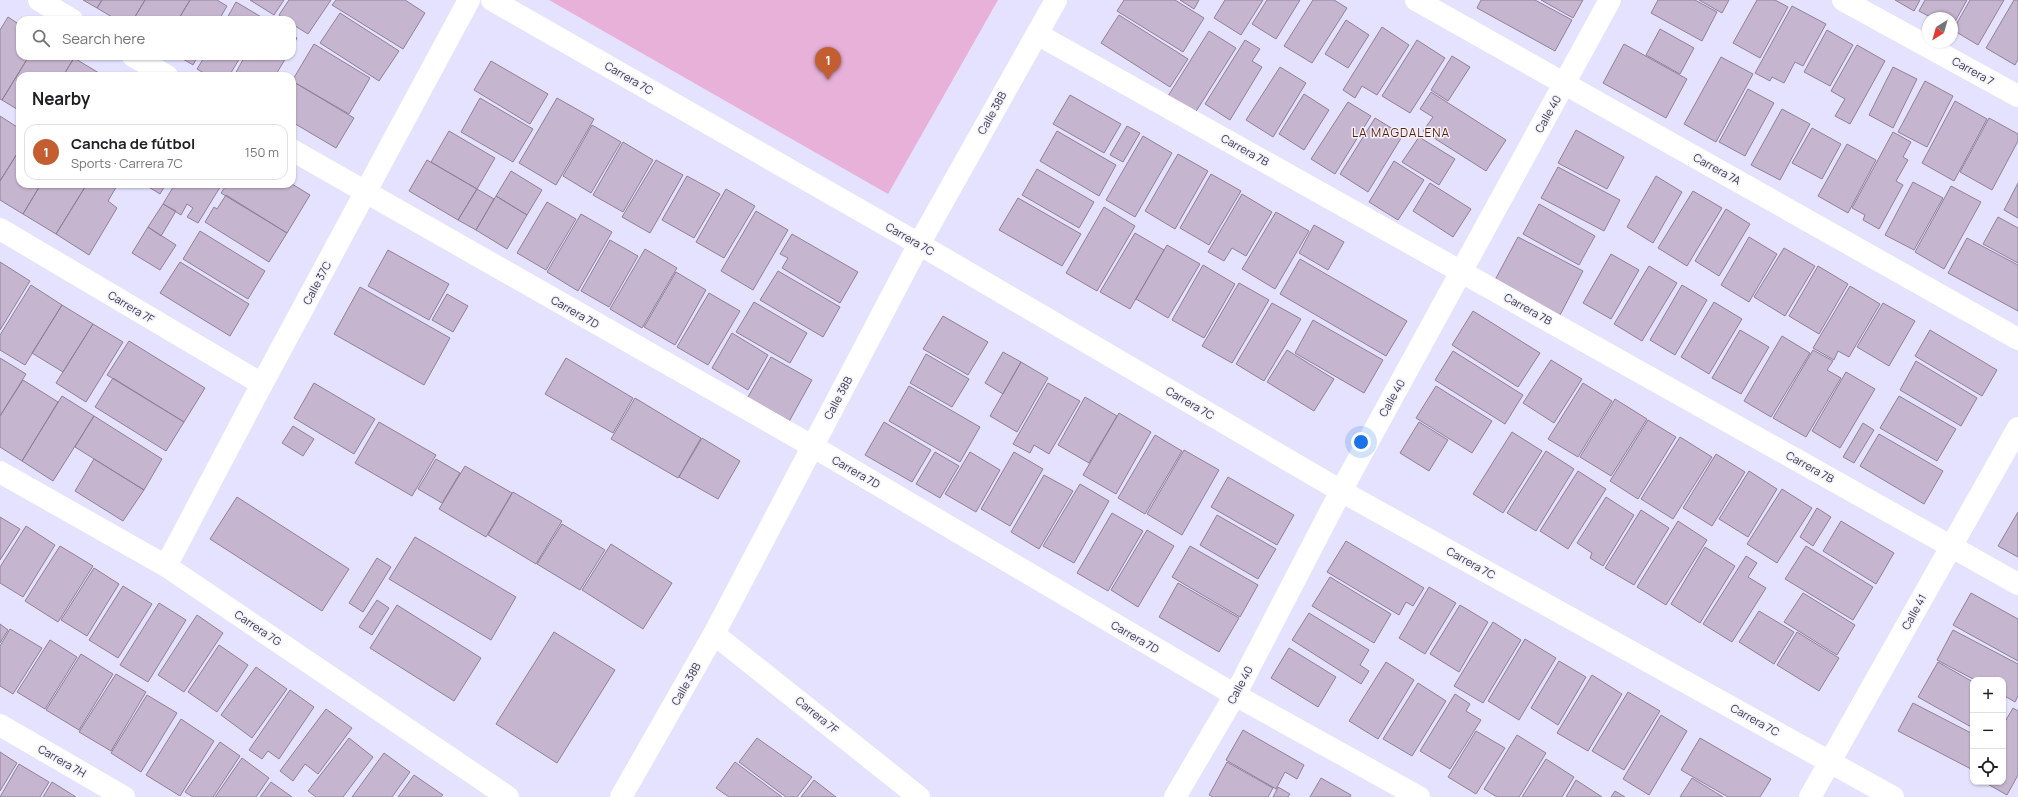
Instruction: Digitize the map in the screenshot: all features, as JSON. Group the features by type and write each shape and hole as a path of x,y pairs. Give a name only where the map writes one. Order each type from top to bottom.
{"street":[{"path":"38,0 65,16"},
{"name":"Calle 37C","path":"166,566 262,384 469,0"},
{"name":"Carrera 7C","path":"492,0 919,244 1341,491 1893,797"},
{"name":"Calle 38B","path":"621,797 714,634 919,244 1056,0"},
{"name":"Carrera 7A","path":"1416,0 2018,339"},
{"name":"Calle 40","path":"1175,797 1235,695 1341,491 1610,0"},
{"name":"Carrera 7","path":"1843,0 2018,96"},
{"name":"Carrera 7B","path":"1037,34 2018,584"},
{"path":"140,60 160,72"},
{"name":"Carrera 7D","path":"296,152 812,446 1235,695 1419,797"},
{"name":"Carrera 7F","path":"0,229 262,384"},
{"name":"Calle 41","path":"1810,797 2018,428"},
{"name":"Carrera 7G","path":"0,472 166,566 508,797"},
{"name":"Carrera 7F","path":"714,634 919,797"},
{"name":"Carrera 7H","path":"0,725 124,797"}],"shaded area":[{"path":"549,0 998,0 888,194"}],"building":[{"path":"83,0 102,0 97,8"},
{"path":"102,0 145,0 135,16 110,16 97,8"},
{"path":"145,0 190,0 180,16 135,16"},
{"path":"190,0 217,0 227,6 221,16 180,16"},
{"path":"250,0 284,0 274,15"},
{"path":"289,0 331,0 308,34 296,26 296,16 279,15"},
{"path":"336,0 405,0 425,13 403,49 332,5"},
{"path":"1124,0 1175,0 1204,18 1183,52 1117,11"},
{"path":"1180,0 1199,0 1194,9"},
{"path":"1225,0 1263,0 1241,35 1214,18"},
{"path":"1267,0 1300,0 1276,39 1252,24"},
{"path":"1313,0 1334,0 1347,8 1312,63 1284,46"},
{"path":"1481,0 1535,0 1572,20 1555,51 1477,8"},
{"path":"1541,0 1583,0 1573,18"},
{"path":"1658,0 1695,0 1717,12 1702,41 1651,13"},
{"path":"1699,0 1729,0 1722,13"},
{"path":"1757,0 1775,0 1788,7 1760,58 1733,43"},
{"path":"1895,0 1920,0 1914,11"},
{"path":"1925,0 1967,0 1958,16 1958,12 1922,13 1919,11"},
{"path":"1970,0 2004,0 1978,45 1958,33 1958,21"},
{"path":"2014,0 2018,0 2018,59 2015,65 1986,48"},
{"path":"236,2 260,16 228,16"},
{"path":"1792,6 1826,24 1803,66 1795,62 1784,83 1772,77 1770,81 1755,73"},
{"path":"340,13 399,51 379,81 320,43"},
{"path":"1119,15 1188,59 1170,87 1101,43"},
{"path":"8,17 16,22 16,60 27,60 19,72 16,72 16,77 2,100 0,99 0,30"},
{"path":"1346,20 1369,35 1348,68 1325,54"},
{"path":"1382,27 1409,45 1377,95 1362,86 1355,98 1343,90"},
{"path":"1660,29 1694,48 1680,74 1646,55"},
{"path":"1827,30 1853,45 1830,86 1804,72"},
{"path":"1209,31 1236,48 1195,113 1168,96"},
{"path":"1245,40 1260,49 1252,61 1262,67 1230,120 1205,104"},
{"path":"1417,40 1445,58 1410,113 1382,96"},
{"path":"314,44 370,78 349,114 296,83 296,74"},
{"path":"1624,44 1687,79 1666,118 1603,83"},
{"path":"1857,45 1885,61 1850,124 1835,116 1845,99 1831,91"},
{"path":"1452,56 1470,67 1448,101 1431,90"},
{"path":"1721,57 1753,74 1716,142 1684,124"},
{"path":"27,60 73,60 65,72 19,72"},
{"path":"73,60 77,60 97,72 65,72"},
{"path":"185,60 196,60 193,65"},
{"path":"203,60 239,60 231,72 202,72 197,69"},
{"path":"243,60 285,60 277,72 236,72"},
{"path":"491,61 548,94 530,124 474,90"},
{"path":"1280,67 1306,83 1273,137 1246,120"},
{"path":"1893,67 1917,79 1893,128 1869,115"},
{"path":"16,77 16,109 2,100"},
{"path":"1925,81 1953,96 1927,147 1898,132"},
{"path":"296,83 354,118 336,148 296,124"},
{"path":"1748,89 1774,103 1745,156 1719,142"},
{"path":"1431,92 1506,140 1486,171 1423,131 1433,117 1420,109"},
{"path":"1304,94 1329,110 1304,150 1279,134"},
{"path":"1070,95 1121,124 1104,153 1053,124"},
{"path":"480,98 533,129 513,162 461,132"},
{"path":"557,98 594,119 556,185 519,163"},
{"path":"1955,101 1987,119 1954,181 1922,163"},
{"path":"1348,102 1371,116 1335,174 1311,159"},
{"path":"1782,109 1810,124 1780,180 1751,165"},
{"path":"0,116 16,126 16,155 0,181"},
{"path":"1375,118 1403,135 1368,192 1340,174"},
{"path":"1989,118 2018,134 2018,141 1992,190 1960,172"},
{"path":"592,125 621,142 591,193 563,176"},
{"path":"1127,126 1140,133 1123,162 1110,155"},
{"path":"1812,128 1841,144 1822,179 1792,163"},
{"path":"1576,130 1624,157 1607,189 1558,163"},
{"path":"449,131 495,158 477,189 431,162"},
{"path":"1057,131 1116,165 1099,196 1040,161"},
{"path":"1893,132 1911,142 1903,157 1908,160 1896,181 1903,185 1879,229 1863,220 1865,215 1852,208"},
{"path":"1143,136 1172,153 1135,217 1106,200"},
{"path":"1419,137 1455,159 1439,185 1402,162"},
{"path":"623,142 653,160 623,212 593,195"},
{"path":"1847,144 1876,160 1848,213 1818,196"},
{"path":"1178,154 1208,171 1175,229 1145,211"},
{"path":"16,155 16,188 39,188 23,214 0,200 0,181"},
{"path":"427,160 477,189 458,220 409,191"},
{"path":"656,160 683,175 650,233 622,217"},
{"path":"1394,161 1424,180 1398,220 1369,202"},
{"path":"1558,167 1620,200 1604,231 1541,198"},
{"path":"1037,169 1094,202 1079,228 1022,195"},
{"path":"511,171 542,190 527,215 496,196"},
{"path":"1211,174 1241,191 1209,245 1180,228"},
{"path":"687,176 720,194 694,238 662,220"},
{"path":"1656,176 1682,192 1653,243 1627,227"},
{"path":"1913,182 1943,198 1914,250 1885,235"},
{"path":"1430,183 1471,209 1453,237 1413,211"},
{"path":"2018,183 2018,218 2004,210"},
{"path":"296,186 310,195 287,233 221,193 224,188 296,188"},
{"path":"1951,186 1981,202 1944,269 1915,252"},
{"path":"39,188 84,188 56,234 23,214"},
{"path":"85,188 116,188 108,201 117,208 89,255 56,234"},
{"path":"150,188 164,188 160,194"},
{"path":"173,188 220,188 198,223 187,217 193,208 187,204 181,215 163,204"},
{"path":"477,189 494,199 476,230 458,220"},
{"path":"726,189 755,206 724,258 696,242"},
{"path":"1693,191 1722,208 1687,266 1658,248"},
{"path":"1242,194 1272,212 1246,256 1232,248 1224,261 1208,252"},
{"path":"226,195 287,233 269,262 205,222 214,207 217,209"},
{"path":"496,196 527,215 507,249 476,230"},
{"path":"1018,198 1081,234 1062,266 999,230"},
{"path":"547,202 576,219 546,270 517,253"},
{"path":"163,204 176,211 161,236 148,227"},
{"path":"1539,204 1595,236 1579,265 1523,234"},
{"path":"1104,207 1135,226 1097,291 1066,273"},
{"path":"1726,209 1750,224 1719,276 1695,261"},
{"path":"756,211 788,230 753,290 721,271"},
{"path":"1276,212 1309,231 1275,289 1242,269"},
{"path":"581,214 612,232 578,291 547,272"},
{"path":"1998,217 2018,228 2018,263 1983,244"},
{"path":"1314,225 1344,242 1328,270 1299,253"},
{"path":"148,227 176,245 160,270 132,253"},
{"path":"200,231 265,271 248,299 183,259"},
{"path":"1135,233 1164,250 1130,309 1100,292"},
{"path":"792,234 858,272 840,303 782,268 788,258 780,254"},
{"path":"1518,237 1583,271 1560,315 1495,280"},
{"path":"1749,237 1777,254 1749,302 1721,285"},
{"path":"1967,238 2018,265 2018,311 1948,273"},
{"path":"610,240 638,256 609,307 581,291"},
{"path":"1167,245 1200,264 1168,318 1136,299"},
{"path":"1784,248 1815,266 1785,316 1754,297"},
{"path":"645,249 677,268 642,328 610,309"},
{"path":"388,250 449,284 429,320 368,286"},
{"path":"1611,254 1639,270 1611,319 1583,303"},
{"path":"1300,259 1407,321 1386,356 1280,294"},
{"path":"0,262 30,281 0,330"},
{"path":"180,262 249,304 230,336 160,293"},
{"path":"1203,265 1235,284 1204,338 1172,320"},
{"path":"1649,266 1677,283 1642,341 1614,324"},
{"path":"1818,266 1848,284 1819,334 1789,316"},
{"path":"778,271 840,307 823,337 760,300"},
{"path":"676,272 706,290 675,345 644,327"},
{"path":"1239,283 1269,300 1232,363 1202,346"},
{"path":"31,285 62,305 25,365 0,350 0,335"},
{"path":"1682,285 1707,300 1675,355 1650,340"},
{"path":"1850,286 1880,304 1849,357 1838,351 1834,360 1813,348"},
{"path":"360,287 450,338 424,385 334,334"},
{"path":"709,293 740,311 708,365 677,347"},
{"path":"447,294 468,306 453,332 432,320"},
{"path":"754,302 807,333 790,363 736,332"},
{"path":"1714,302 1742,319 1709,374 1681,357"},
{"path":"1272,303 1301,319 1264,381 1236,364"},
{"path":"1883,303 1915,321 1889,366 1857,347"},
{"path":"62,305 93,324 63,372 32,353"},
{"path":"1473,311 1540,353 1518,387 1452,345"},
{"path":"943,316 988,342 968,375 923,349"},
{"path":"1313,320 1383,360 1364,393 1295,353"},
{"path":"93,324 123,342 86,402 56,383"},
{"path":"1740,330 1769,347 1741,394 1712,378"},
{"path":"1930,330 1997,370 1982,396 1915,356"},
{"path":"732,333 768,355 748,390 712,368"},
{"path":"1782,336 1810,353 1771,417 1744,401"},
{"path":"129,341 205,388 184,422 107,375"},
{"path":"1287,350 1334,379 1314,411 1267,382"},
{"path":"1813,350 1833,361 1827,370 1841,378 1806,437 1773,418"},
{"path":"1453,351 1523,395 1505,424 1435,380"},
{"path":"1003,352 1021,362 1003,394 985,383"},
{"path":"926,354 969,379 952,407 910,383"},
{"path":"771,357 812,380 786,427 745,402"},
{"path":"0,358 26,374 0,416"},
{"path":"566,358 633,398 613,433 545,394"},
{"path":"1551,360 1582,379 1554,423 1523,403"},
{"path":"1916,361 1977,398 1961,426 1900,390"},
{"path":"1021,362 1048,378 1017,432 990,416"},
{"path":"1846,372 1875,389 1840,448 1812,431"},
{"path":"113,378 184,422 166,451 95,407"},
{"path":"23,380 58,402 22,461 0,447 0,416"},
{"path":"314,383 375,419 354,454 294,418"},
{"path":"1048,383 1080,401 1049,454 1034,445 1030,453 1013,444"},
{"path":"1583,383 1612,401 1578,457 1548,439"},
{"path":"909,386 980,427 960,462 889,421"},
{"path":"1436,386 1492,421 1472,453 1416,418"},
{"path":"62,396 94,416 53,481 22,461"},
{"path":"1899,396 1956,429 1937,461 1880,428"},
{"path":"1085,397 1117,416 1089,463 1058,445"},
{"path":"635,398 701,438 678,478 611,439"},
{"path":"1615,399 1647,419 1611,476 1580,457"},
{"path":"1119,413 1151,432 1116,494 1083,475"},
{"path":"94,416 162,459 144,490 75,447"},
{"path":"1648,420 1676,437 1638,499 1610,481"},
{"path":"379,422 436,455 412,496 355,463"},
{"path":"884,422 931,450 912,482 865,455"},
{"path":"1419,422 1448,440 1429,471 1400,453"},
{"path":"1863,423 1874,430 1854,463 1843,457"},
{"path":"293,426 314,439 303,456 282,443"},
{"path":"1512,432 1542,451 1503,513 1473,494"},
{"path":"1879,434 1943,471 1924,504 1860,466"},
{"path":"1155,435 1182,451 1145,514 1118,498"},
{"path":"1680,437 1712,457 1673,519 1641,499"},
{"path":"702,438 740,461 718,499 679,477"},
{"path":"1184,450 1219,470 1182,535 1147,514"},
{"path":"1546,451 1574,469 1536,531 1507,513"},
{"path":"935,452 959,466 940,498 916,484"},
{"path":"970,452 1000,470 976,512 945,494"},
{"path":"1014,452 1043,469 1010,526 981,509"},
{"path":"1716,454 1745,472 1712,526 1683,508"},
{"path":"94,459 144,490 123,521 75,491"},
{"path":"436,459 460,473 442,503 418,489"},
{"path":"465,466 512,493 486,537 439,509"},
{"path":"1578,471 1606,489 1568,549 1540,531"},
{"path":"1749,471 1777,489 1748,537 1719,519"},
{"path":"1044,475 1073,491 1039,549 1011,532"},
{"path":"1228,477 1294,515 1277,545 1211,507"},
{"path":"1080,484 1109,501 1074,563 1043,546"},
{"path":"1782,489 1812,508 1777,563 1747,544"},
{"path":"513,492 562,521 536,564 488,535"},
{"path":"237,497 349,569 322,611 210,539"},
{"path":"1606,497 1634,515 1603,566 1590,558 1592,553 1577,543"},
{"path":"1817,508 1831,517 1813,546 1800,537"},
{"path":"1641,510 1669,528 1634,585 1605,568"},
{"path":"2018,512 2018,557 1998,546"},
{"path":"1112,513 1143,531 1108,591 1077,573"},
{"path":"1217,515 1276,549 1258,579 1200,545"},
{"path":"0,517 20,529 0,560"},
{"path":"1678,521 1707,540 1666,605 1637,587"},
{"path":"1841,521 1894,553 1876,584 1823,551"},
{"path":"562,524 605,550 580,590 537,564"},
{"path":"26,526 55,545 23,597 0,583 0,567"},
{"path":"1147,530 1174,546 1138,607 1111,590"},
{"path":"415,537 516,597 491,640 389,579"},
{"path":"1346,541 1424,588 1413,606 1406,602 1399,615 1327,572"},
{"path":"611,544 672,583 643,629 582,590"},
{"path":"60,546 93,566 58,622 25,601"},
{"path":"1190,546 1258,585 1240,617 1172,577"},
{"path":"1806,546 1873,587 1853,620 1785,579"},
{"path":"1705,547 1735,566 1700,623 1671,604"},
{"path":"1746,556 1757,563 1748,577 1766,588 1732,642 1703,624"},
{"path":"377,558 391,567 363,612 349,603"},
{"path":"94,568 119,584 87,636 61,620"},
{"path":"1330,577 1391,614 1374,643 1312,606"},
{"path":"1178,583 1239,618 1219,652 1159,617"},
{"path":"123,586 152,604 118,658 89,640"},
{"path":"1429,587 1456,603 1425,654 1399,638"},
{"path":"1803,593 1855,625 1837,655 1784,622"},
{"path":"1971,593 2018,619 2018,661 1953,625"},
{"path":"377,600 389,608 372,635 359,627"},
{"path":"159,603 186,620 148,682 120,665"},
{"path":"397,605 481,658 454,701 370,648"},
{"path":"1460,605 1488,622 1459,672 1430,654"},
{"path":"1759,611 1794,632 1774,664 1739,642"},
{"path":"1309,613 1369,650 1360,665 1369,671 1361,684 1292,640"},
{"path":"197,615 223,633 184,692 158,675"},
{"path":"1493,622 1521,640 1483,703 1454,686"},
{"path":"0,624 8,630 0,643"},
{"path":"10,629 42,648 13,694 0,686 0,646"},
{"path":"1953,630 2018,664 2018,696 2015,702 2006,697 2006,677 1970,677 1937,660"},
{"path":"554,632 615,670 557,763 496,724"},
{"path":"1797,632 1839,658 1819,691 1777,665"},
{"path":"1525,639 1556,658 1519,720 1488,701"},
{"path":"50,640 77,657 45,709 17,692"},
{"path":"219,645 248,665 217,712 188,692"},
{"path":"1289,648 1336,677 1318,707 1271,678"},
{"path":"81,654 113,674 79,730 46,710"},
{"path":"1559,661 1586,677 1558,725 1531,708"},
{"path":"1386,662 1414,680 1378,739 1349,721"},
{"path":"1938,662 1970,680 1970,726 1918,697"},
{"path":"256,667 287,689 252,738 221,715"},
{"path":"116,674 146,692 111,751 79,732"},
{"path":"1592,675 1622,694 1588,751 1557,733"},
{"path":"1418,683 1446,701 1412,756 1383,739"},
{"path":"290,690 314,707 279,759 268,751 262,759 249,750"},
{"path":"1628,692 1660,711 1624,770 1592,751"},
{"path":"1455,694 1470,704 1466,711 1481,720 1450,769 1420,751"},
{"path":"147,695 177,713 141,772 111,753"},
{"path":"1913,703 1970,732 1970,768 1898,731"},
{"path":"2013,708 2018,711 2018,775 2007,795 1989,785 2006,785 2006,720"},
{"path":"326,709 352,728 318,774 305,764 293,781 280,771"},
{"path":"1661,715 1687,731 1649,795 1623,779"},
{"path":"181,719 214,741 180,796 146,775"},
{"path":"1243,730 1304,765 1297,779 1285,772 1276,789 1226,760"},
{"path":"1476,731 1505,748 1476,794 1448,777"},
{"path":"1517,735 1546,753 1519,797 1497,797 1484,789"},
{"path":"349,738 373,757 343,797 316,797 308,791"},
{"path":"757,738 812,777 797,797 786,797 739,762"},
{"path":"1700,738 1771,779 1760,797 1728,797 1681,770"},
{"path":"220,742 240,756 213,797 193,797 185,792"},
{"path":"0,752 17,763 0,791"},
{"path":"384,753 410,772 392,797 352,797"},
{"path":"242,758 269,778 256,797 215,797"},
{"path":"1546,759 1574,777 1562,797 1522,797"},
{"path":"735,762 782,797 729,797 716,788"},
{"path":"1227,762 1273,788 1268,797 1213,797 1209,795"},
{"path":"19,764 49,782 40,797 0,797"},
{"path":"414,775 443,795 441,797 398,797"},
{"path":"1321,778 1351,795 1350,797 1310,797"},
{"path":"1692,778 1723,797 1680,797"},
{"path":"814,780 836,797 801,797"},
{"path":"1576,780 1602,797 1566,797"},
{"path":"52,782 76,797 43,797"},
{"path":"271,782 292,797 260,797"},
{"path":"1278,787 1290,794 1288,797 1273,797"},
{"path":"1615,791 1625,797 1611,797"}],"place":[{"name":"Cancha de fútbol","path":"828,80"}],"district":[{"name":"LA MAGDALENA","path":"1401,133"}]}
